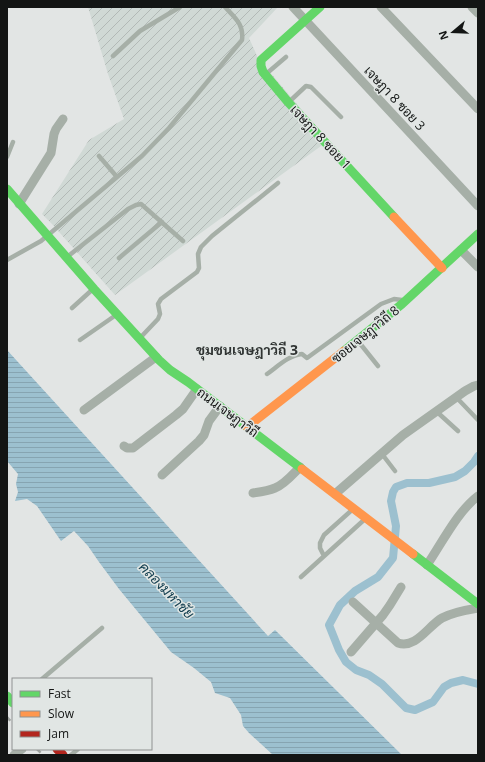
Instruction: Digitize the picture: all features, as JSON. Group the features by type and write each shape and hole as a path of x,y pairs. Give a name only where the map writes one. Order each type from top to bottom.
{"street":[{"name":"เจษฎา 8 ซอย 3","path":"293,7 478,206"},
{"path":"266,75 261,66 261,60 320,7"},
{"path":"381,7 478,109"},
{"path":"472,7 478,13"},
{"name":"เจษฎา 8 ซอย 1","path":"266,75 288,102 442,268"},
{"path":"19,204 51,153 54,134 62,119"},
{"name":"ถนนเจษฎาวิถี","path":"8,193 117,315 170,370 220,406 478,604"},
{"name":"ซอยเจษฎาวิถี 8","path":"247,427 406,301 478,234"},
{"path":"461,250 478,267"},
{"path":"84,410 156,357"},
{"path":"335,494 404,435 436,411 474,386 478,385"},
{"path":"124,446 129,449 133,448 170,420 183,408 197,389"},
{"path":"162,475 199,441 204,435 209,421 220,406"},
{"path":"253,493 271,490 281,486 300,467"},
{"path":"427,565 461,513 471,501 478,496"},
{"path":"351,652 390,605 400,587"},
{"path":"353,602 398,644 402,645 414,642 441,618 451,614 478,608"}],"lane":[{"path":"113,56 140,31 180,7"},
{"path":"7,260 34,246 48,236 142,156 169,128 242,40 243,32 239,23 225,7"},
{"path":"266,75 286,57"},
{"path":"288,102 306,86 311,87 341,117"},
{"path":"7,157 13,142"},
{"path":"98,156 117,177"},
{"path":"139,339 158,319 160,314 158,304 161,299 197,272 199,268 198,254 201,247 212,236 278,183"},
{"path":"66,258 128,209 141,204 183,241"},
{"path":"119,258 162,222"},
{"path":"72,308 94,289"},
{"path":"267,374 290,358 297,355 302,354 308,358 381,304 394,299 406,301"},
{"path":"80,340 117,315"},
{"path":"358,340 378,366"},
{"path":"456,398 478,420"},
{"path":"436,411 458,431"},
{"path":"382,454 396,471"},
{"path":"324,556 320,548 320,543 324,535 354,508"},
{"path":"301,577 366,518"},
{"path":"43,678 102,628"}],"shaded area":[{"path":"88,7 278,7 249,38 258,58 328,141 115,295 42,214 89,140 124,119 108,74"}],"water":[{"name":"คลองมหาชัย","path":"7,350 268,636 275,630 402,755 273,755 243,726 241,715 230,698 215,693 211,682 171,652 119,589 88,546 74,531 61,541 37,506 27,499 15,501 18,492 16,484 18,474 7,461"}],"waterway":[{"path":"478,456 465,471 455,477 429,483 407,483 396,487 391,501 396,526 393,558 378,577 355,591 340,605 329,625 339,650 346,662 356,670 369,675 382,684 406,708 415,710 433,702 444,687 451,683 463,680 478,684"}],"railway":[{"path":"7,717 12,723"},
{"path":"38,750 43,755"}],"traffic: fast":[{"path":"320,7 261,60 263,72 288,102 394,217"},
{"path":"7,189 94,289 159,360 170,370 302,469"},
{"path":"344,351 402,304 478,234"},
{"path":"413,554 478,604"},
{"path":"7,696 12,702"}],"traffic: slow":[{"path":"394,217 442,268"},
{"path":"247,427 344,351"},
{"path":"302,469 413,554"}],"traffic: jam":[{"path":"58,750 63,755"}],"district":[{"name":"ชุมชนเจษฎาวิถี 3","path":"247,349"}]}
